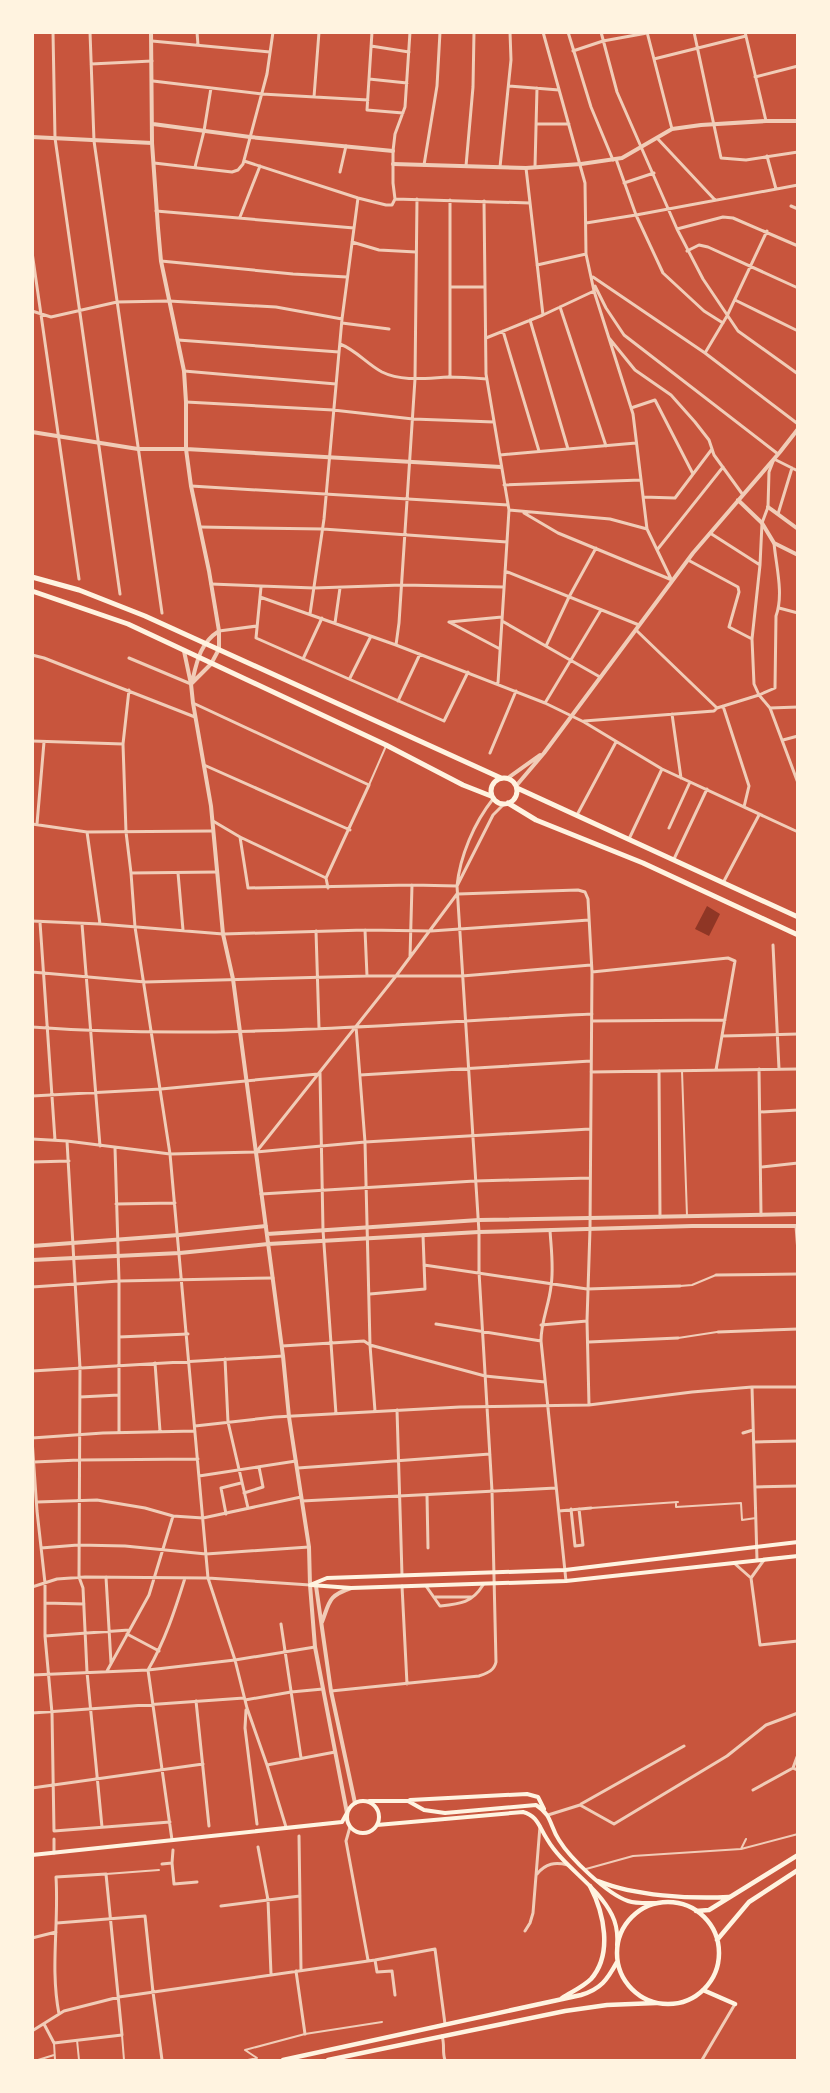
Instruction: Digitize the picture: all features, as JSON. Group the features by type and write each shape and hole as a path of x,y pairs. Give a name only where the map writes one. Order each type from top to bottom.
{"highway":[{"path":"32,577 109,602 205,642 505,778 516,787 577,816 798,917"},
{"path":"32,591 126,623 386,745 536,820 643,863 798,935"},
{"path":"492,798 492,784 505,778"},
{"path":"506,804 516,796 516,787"}],"main road":[{"path":"310,1585 328,1578 565,1570 798,1542"},
{"path":"310,1585 316,1588 351,1588 566,1581 798,1556"},
{"path":"32,1856 342,1822 355,1803 363,1800 408,1800 527,1794 538,1798 564,1848 598,1881 620,1897 629,1901 672,1902 685,1905 696,1911 709,1924 717,1940 718,1964 714,1975 703,1990 693,1998 682,2002 607,2005 328,2060"},
{"path":"408,1800 424,1810 445,1813 527,1805 536,1805 547,1813"},
{"path":"347,1813 350,1827 354,1831 364,1833 374,1830 377,1826 379,1811 368,1801"},
{"path":"377,1826 523,1812 530,1814 540,1823 546,1839 557,1854 605,1902 618,1933 617,1962 620,1973 635,1993 656,2003"},
{"path":"696,1911 709,1910 798,1854"},
{"path":"717,1940 748,1902 798,1870"},
{"path":"598,1881 618,1889 704,1898 729,1897"},
{"path":"558,2000 590,1981 600,1964 603,1952 602,1921 598,1900 590,1886"},
{"path":"617,1945 621,1933 636,1913 659,1903"},
{"path":"282,2060 592,1992 606,1981 617,1962"},
{"path":"703,1990 735,2004"}],"street":[{"path":"52,32 55,138 120,594"},
{"path":"90,32 94,141 162,613"},
{"path":"152,32 152,143 161,261 184,372 186,449 191,486 219,631 219,649 212,664 191,684"},
{"path":"197,32 198,45"},
{"path":"154,163 195,166 232,172 238,170 244,160 262,94 273,32"},
{"path":"314,97 319,32"},
{"path":"372,32 367,110 403,113"},
{"path":"244,160 358,198 392,205 395,199 392,183 395,134 403,113 410,32"},
{"path":"424,165 437,86 440,32"},
{"path":"466,166 474,32"},
{"path":"500,167 511,60 510,32"},
{"path":"543,32 581,164 585,183 586,254 594,283 606,308 624,335 778,454"},
{"path":"568,32 591,107 636,215 663,273 704,311 723,323"},
{"path":"601,32 602,42 617,92 688,251 738,331 798,374"},
{"path":"694,32 721,158 746,160 798,152"},
{"path":"573,51 602,42 647,33 672,129"},
{"path":"654,59 745,34 766,121"},
{"path":"152,42 270,52"},
{"path":"371,46 409,52"},
{"path":"91,64 152,61"},
{"path":"755,77 798,66"},
{"path":"369,79 407,83"},
{"path":"153,81 262,94 368,100"},
{"path":"509,86 559,90"},
{"path":"195,166 204,131 211,88"},
{"path":"535,167 537,88"},
{"path":"393,164 526,168 581,164 622,158 672,129 701,125 798,121"},
{"path":"152,124 394,151"},
{"path":"536,124 569,124"},
{"path":"32,137 152,143"},
{"path":"658,138 716,200"},
{"path":"340,172 346,146"},
{"path":"768,156 776,189"},
{"path":"240,217 260,166"},
{"path":"526,168 543,315"},
{"path":"624,184 654,173"},
{"path":"586,223 798,185"},
{"path":"310,614 323,529 342,321 358,198"},
{"path":"395,199 530,203"},
{"path":"396,645 402,585 415,379 417,199"},
{"path":"450,200 450,377"},
{"path":"484,201 487,379 508,505 498,683"},
{"path":"791,206 798,209"},
{"path":"156,211 354,228"},
{"path":"677,229 723,217 733,218 798,246"},
{"path":"705,353 728,316 766,232"},
{"path":"352,242 380,250 416,252"},
{"path":"688,251 699,245 708,247 798,288"},
{"path":"32,252 79,579"},
{"path":"537,265 586,254"},
{"path":"161,261 292,274 347,277"},
{"path":"592,276 705,353 798,424"},
{"path":"594,283 594,292 631,408 647,529 672,581"},
{"path":"450,286 485,287"},
{"path":"486,338 594,292"},
{"path":"735,300 798,331"},
{"path":"32,311 51,317 117,302 169,301 276,307 389,329"},
{"path":"560,307 606,446"},
{"path":"530,320 568,449"},
{"path":"503,331 539,452"},
{"path":"607,335 635,370 671,395 695,422 709,440 723,467 743,495"},
{"path":"178,340 339,352"},
{"path":"340,344 349,348 383,373 415,379 450,377 487,379"},
{"path":"184,372 336,384"},
{"path":"631,408 655,400 693,474"},
{"path":"186,402 333,410 412,419 494,422"},
{"path":"516,787 544,753 688,560 798,429"},
{"path":"32,432 138,449 186,449 330,456 502,467"},
{"path":"500,455 636,443"},
{"path":"643,497 675,498 712,449"},
{"path":"774,459 798,471"},
{"path":"774,459 769,472 768,507 762,523 760,564 752,639 754,684 759,695 770,708 798,783"},
{"path":"657,550 723,467"},
{"path":"778,514 792,468"},
{"path":"504,485 641,480"},
{"path":"191,486 508,505"},
{"path":"584,722 714,711 717,708 759,695 774,688 776,616 779,608 774,542 762,523 738,500"},
{"path":"768,507 798,529"},
{"path":"508,510 524,513 610,519 647,529"},
{"path":"524,513 558,533 672,581"},
{"path":"199,527 323,529 506,542"},
{"path":"710,533 760,564"},
{"path":"774,542 798,555"},
{"path":"546,646 569,597 596,548"},
{"path":"688,560 738,586 739,592 729,627 752,639"},
{"path":"505,570 639,625"},
{"path":"211,584 314,588 402,585 504,587"},
{"path":"261,587 256,638 444,721 468,672"},
{"path":"335,623 340,588"},
{"path":"260,597 396,645 498,683 545,703 584,722 662,769 798,832"},
{"path":"779,608 798,613"},
{"path":"545,703 601,610"},
{"path":"303,659 322,618"},
{"path":"500,649 449,622 502,619 600,677"},
{"path":"191,684 198,657 205,642 219,631 257,626"},
{"path":"636,630 717,708"},
{"path":"350,678 371,636"},
{"path":"184,651 191,684 212,821 223,934 233,979 282,1346 289,1417 309,1547 315,1647 347,1813"},
{"path":"398,701 420,654"},
{"path":"32,655 129,690 196,718"},
{"path":"129,658 191,684"},
{"path":"129,690 123,744 126,832 135,927 153,1033 179,1235 208,1578 235,1660 244,1699 286,1827"},
{"path":"490,753 516,691"},
{"path":"193,703 369,785"},
{"path":"723,706 750,786 744,807"},
{"path":"770,708 798,706"},
{"path":"672,714 681,778"},
{"path":"783,740 798,736"},
{"path":"32,741 123,744"},
{"path":"38,824 44,742"},
{"path":"577,816 616,742"},
{"path":"328,888 326,878 350,830 386,745"},
{"path":"505,778 544,753"},
{"path":"203,764 350,830"},
{"path":"629,839 662,769"},
{"path":"669,828 690,782"},
{"path":"674,859 707,789"},
{"path":"331,1691 479,1676 495,1668 495,1572 492,1491 479,1272 479,1232 457,886 459,868 468,844 492,798"},
{"path":"457,886 493,816 506,804"},
{"path":"723,883 759,815"},
{"path":"212,821 240,837 326,878"},
{"path":"32,824 87,832 212,831"},
{"path":"87,832 100,924"},
{"path":"240,837 248,888 457,886"},
{"path":"131,873 217,872"},
{"path":"178,873 183,930"},
{"path":"410,957 412,885"},
{"path":"458,894 578,890 585,892 588,899 592,965 590,1229 587,1289 589,1405"},
{"path":"256,1152 320,1074 458,894"},
{"path":"32,921 100,924 223,934 365,930 431,931 589,920"},
{"path":"40,922 42,973 55,1140"},
{"path":"82,924 100,1146"},
{"path":"365,930 367,976"},
{"path":"316,932 319,1028"},
{"path":"773,945 779,1069"},
{"path":"592,972 728,958 735,961 716,1070"},
{"path":"32,972 144,982 367,976 462,976 592,965"},
{"path":"32,1027 153,1033 240,1031 592,1014"},
{"path":"592,1021 725,1020"},
{"path":"356,1026 365,1142 370,1345 375,1411"},
{"path":"722,1036 798,1034"},
{"path":"360,1075 591,1061"},
{"path":"591,1072 798,1069"},
{"path":"759,1070 761,1215"},
{"path":"659,1071 660,1217"},
{"path":"682,1071 687,1216"},
{"path":"32,1096 161,1089 320,1074"},
{"path":"320,1074 323,1230 336,1414"},
{"path":"760,1112 798,1110"},
{"path":"32,1139 67,1140 100,1146 170,1154 256,1152 472,1134 590,1129"},
{"path":"67,1140 80,1368 79,1577 83,1588 87,1672 102,1828"},
{"path":"115,1148 119,1282 119,1432"},
{"path":"32,1162 68,1161"},
{"path":"760,1166 798,1163"},
{"path":"262,1194 475,1181 590,1178"},
{"path":"116,1204 175,1203"},
{"path":"267,1234 478,1220 798,1214"},
{"path":"32,1246 179,1235 266,1226"},
{"path":"32,1260 180,1253 268,1244 479,1232 692,1226 797,1226 798,1252"},
{"path":"550,1230 552,1284 542,1325 541,1341 566,1581"},
{"path":"370,1294 425,1289 423,1235"},
{"path":"424,1265 587,1289 680,1286 692,1284 716,1275 798,1274"},
{"path":"32,1287 119,1282 273,1278"},
{"path":"542,1325 587,1321"},
{"path":"436,1324 483,1330 541,1341"},
{"path":"588,1342 678,1338 718,1332 798,1329"},
{"path":"119,1337 188,1334"},
{"path":"282,1346 364,1341 370,1345 485,1376 545,1382"},
{"path":"32,1371 190,1360 283,1356"},
{"path":"225,1359 228,1422 248,1508"},
{"path":"155,1363 160,1431"},
{"path":"195,1426 375,1411 487,1406 589,1405 692,1392 752,1387 798,1387"},
{"path":"752,1387 757,1560"},
{"path":"80,1396 119,1395"},
{"path":"397,1410 402,1575"},
{"path":"170,1822 54,1831 52,1713 45,1636 45,1583 35,1500 32,1439 80,1434 195,1430"},
{"path":"743,1433 753,1430"},
{"path":"754,1442 798,1441"},
{"path":"298,1468 490,1454"},
{"path":"33,1462 198,1460"},
{"path":"200,1476 297,1461"},
{"path":"244,1493 263,1487 259,1467"},
{"path":"226,1514 221,1488 241,1483"},
{"path":"755,1487 798,1486"},
{"path":"35,1500 97,1500 145,1508 173,1516 203,1518 302,1499 556,1488"},
{"path":"427,1495 428,1548"},
{"path":"559,1511 677,1502 676,1507 741,1503 742,1520 756,1518"},
{"path":"571,1510 575,1546 583,1545 579,1509"},
{"path":"107,1671 149,1595 173,1516"},
{"path":"41,1548 78,1545 125,1546 206,1554 309,1547"},
{"path":"751,1578 764,1560"},
{"path":"734,1563 751,1578 760,1646 798,1641"},
{"path":"32,1587 57,1579 79,1577 208,1578 310,1585"},
{"path":"106,1577 111,1663"},
{"path":"172,1840 148,1670 159,1651 185,1578"},
{"path":"426,1586 436,1597 440,1606 454,1605 475,1597 483,1585"},
{"path":"402,1586 406,1684"},
{"path":"316,1588 331,1691 355,1803"},
{"path":"322,1624 331,1598 339,1592 351,1588"},
{"path":"436,1597 475,1597"},
{"path":"45,1603 84,1604"},
{"path":"281,1624 301,1758"},
{"path":"45,1636 129,1630"},
{"path":"127,1634 159,1651"},
{"path":"32,1675 148,1670 235,1660 315,1647"},
{"path":"32,1713 244,1699 323,1689"},
{"path":"196,1701 209,1826"},
{"path":"247,1708 245,1728 257,1824"},
{"path":"580,1805 614,1824 727,1756 766,1725 798,1713"},
{"path":"547,1813 580,1805 684,1746"},
{"path":"267,1765 335,1752"},
{"path":"753,1790 793,1768 797,1757"},
{"path":"32,1788 203,1764"},
{"path":"793,1768 798,1770"},
{"path":"525,1931 533,1914 540,1823"},
{"path":"350,1827 346,1840 368,1960"},
{"path":"586,1869 633,1856 740,1849 798,1834"},
{"path":"299,1836 301,1970"},
{"path":"54,1839 54,1853"},
{"path":"740,1849 746,1839"},
{"path":"258,1847 268,1900 271,1974"},
{"path":"173,1850 174,1884 197,1882"},
{"path":"162,1864 172,1863"},
{"path":"536,1874 549,1864 568,1865"},
{"path":"59,2014 53,1975 57,1924 56,1877 159,1870"},
{"path":"106,1874 124,2060"},
{"path":"221,1906 300,1896"},
{"path":"57,1924 145,1916 162,2060"},
{"path":"32,1938 56,1932"},
{"path":"32,2031 64,2011 119,1997 375,1960 435,1949 445,2025"},
{"path":"375,1960 377,1972 392,1971 395,1996"},
{"path":"296,1971 305,2034"},
{"path":"702,2060 735,2004"},
{"path":"248,2060 257,2058 245,2050 305,2034 382,2022"},
{"path":"44,2024 54,2043 55,2060"},
{"path":"54,2043 122,2034"},
{"path":"442,2036 444,2042 442,2052 445,2060"},
{"path":"77,2040 79,2060"},
{"path":"38,2060 55,2055"}],"shaded area":[{"path":"707,906 720,914 709,936 695,929"}]}
